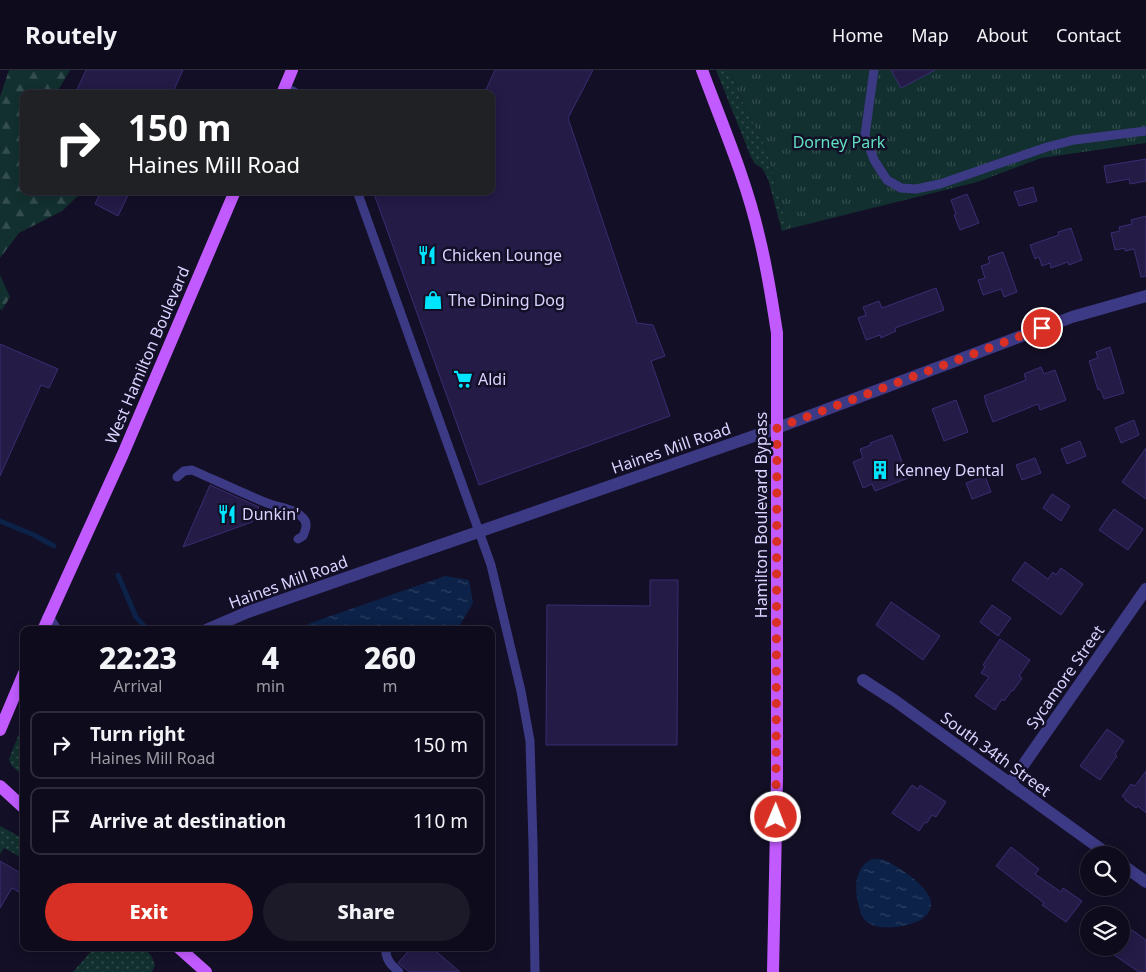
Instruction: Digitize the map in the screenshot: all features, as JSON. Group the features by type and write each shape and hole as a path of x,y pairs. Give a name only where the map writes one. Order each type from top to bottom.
{"main road":[{"path":"283,90 292,70"},
{"name":"Hamilton Boulevard Bypass","path":"702,70 745,186 759,235 777,333 777,778 773,972"},
{"name":"West Hamilton Boulevard","path":"45,624 126,446 233,195"},
{"path":"0,730 20,682"},
{"path":"0,786 20,804"},
{"path":"182,951 206,972"}],"street":[{"name":"Haines Mill Road","path":"215,626 248,612 777,428 1072,317 1146,296"},
{"name":"Sycamore Street","path":"1010,784 1146,589"},
{"name":"South 34th Street","path":"863,680 894,700 1096,846"},
{"path":"1130,870 1146,882"}],"lane":[{"path":"874,70 865,135 874,160 887,180 901,188 916,189 940,184 1047,147 1074,140 1146,131"},
{"path":"358,195 491,565 521,691 530,741 534,844 535,972"},
{"path":"177,477 184,471 192,470 268,504 297,513 304,518 306,524 303,536 298,539"},
{"path":"386,951 388,962 399,972"}],"green space":[{"path":"9,70 70,70 58,90 20,90 20,195 79,195 62,211 19,233 0,258 0,97"},
{"path":"716,70 730,70 740,97 765,146 788,229 782,231 768,179 762,168 755,164 751,157"},
{"name":"Dorney Park","path":"730,70 1146,70 1146,143 1041,158 977,182 788,229 765,146 740,97"},
{"path":"0,275 10,297 2,310 0,309"},
{"path":"20,731 20,773 11,765 9,759"},
{"path":"0,826 20,837 20,857 4,848 0,854"},
{"path":"91,951 146,951 151,955 155,965 152,972 73,972"}],"water":[{"path":"445,576 469,580 473,603 459,626 302,626"},
{"path":"872,859 880,859 894,865 925,889 931,906 925,917 919,921 897,927 875,926 865,920 857,900 856,886 862,867"}],"building":[{"path":"86,70 183,70 174,90 77,90"},
{"path":"495,70 593,70 568,118 637,323 653,325 665,356 651,361 670,416 479,485 374,195 495,195 495,90 486,90"},
{"path":"891,70 935,70 901,88"},
{"path":"1146,159 1146,181 1130,184 1129,179 1107,183 1104,166"},
{"path":"1033,187 1037,201 1019,206 1014,192"},
{"path":"967,194 979,223 960,230 951,200"},
{"path":"99,195 128,195 118,216 95,204"},
{"path":"1146,216 1146,276 1141,277 1134,249 1125,251 1125,248 1115,250 1111,233 1120,231 1119,227 1132,224 1131,220"},
{"path":"1071,228 1082,260 1069,265 1068,262 1051,268 1050,263 1042,266 1039,257 1035,259 1030,245 1059,235 1058,232"},
{"path":"1003,252 1017,292 1004,297 1001,289 983,295 978,280 985,278 981,266 990,263 988,257"},
{"path":"936,288 944,310 895,328 896,331 881,338 880,335 866,340 858,318 866,315 863,307 879,301 882,308"},
{"path":"0,344 58,369 49,388 41,385 0,476"},
{"path":"1110,347 1124,393 1104,399 1100,389 1098,390 1089,361 1098,358 1096,352"},
{"path":"1041,367 1044,374 1055,370 1066,400 1040,410 1038,404 993,422 984,396 1026,380 1024,374"},
{"path":"956,400 968,432 944,441 932,409"},
{"path":"1134,420 1139,435 1121,443 1115,428"},
{"name":"Kenney Dental","path":"892,435 908,478 875,491 872,484 863,488 853,462 863,458 860,449"},
{"path":"1080,441 1086,456 1067,464 1061,449"},
{"path":"1146,448 1146,499 1122,482"},
{"path":"1035,458 1041,473 1022,480 1016,465"},
{"path":"985,476 991,492 972,499 966,483"},
{"name":"Dunkin'","path":"210,485 259,507 252,522 183,547"},
{"path":"1052,494 1070,506 1061,521 1043,508"},
{"path":"1114,509 1143,529 1128,550 1099,530"},
{"path":"1025,562 1048,579 1053,572 1056,575 1061,568 1083,584 1061,615 1012,580"},
{"path":"650,580 678,580 677,745 546,745 547,605 650,606"},
{"path":"891,602 940,636 923,660 876,625"},
{"path":"992,605 1011,618 998,636 980,622"},
{"path":"1000,639 1030,660 1019,676 1022,678 1013,691 1004,701 1002,699 995,710 975,696 989,677 981,673 985,667 983,665"},
{"path":"1107,729 1124,741 1115,754 1117,756 1100,780 1080,766"},
{"path":"1146,771 1146,813 1138,806 1136,808 1122,796 1131,784 1135,786"},
{"path":"912,785 918,789 920,785 946,802 936,817 932,815 919,831 892,813"},
{"path":"1011,847 1039,869 1035,874 1061,892 1063,888 1082,901 1066,922 1042,905 1044,903 996,866"},
{"path":"0,861 20,873 20,893 12,888 0,908"},
{"path":"1132,930 1146,940 1146,972 1139,972 1115,956 1130,956 1130,933"},
{"path":"408,951 436,951 460,972 409,972 398,963"}],"waterway":[{"path":"0,521 34,535 54,546"},
{"path":"118,575 136,617 144,626"}],"place":[{"name":"Chicken Lounge","path":"427,255"},
{"name":"The Dining Dog","path":"433,300"},
{"name":"Aldi","path":"463,379"},
{"name":"Kenney Dental","path":"880,470"},
{"name":"Dunkin'","path":"227,514"}],"route":[{"path":"776,817 777,428 1042,328"}]}
